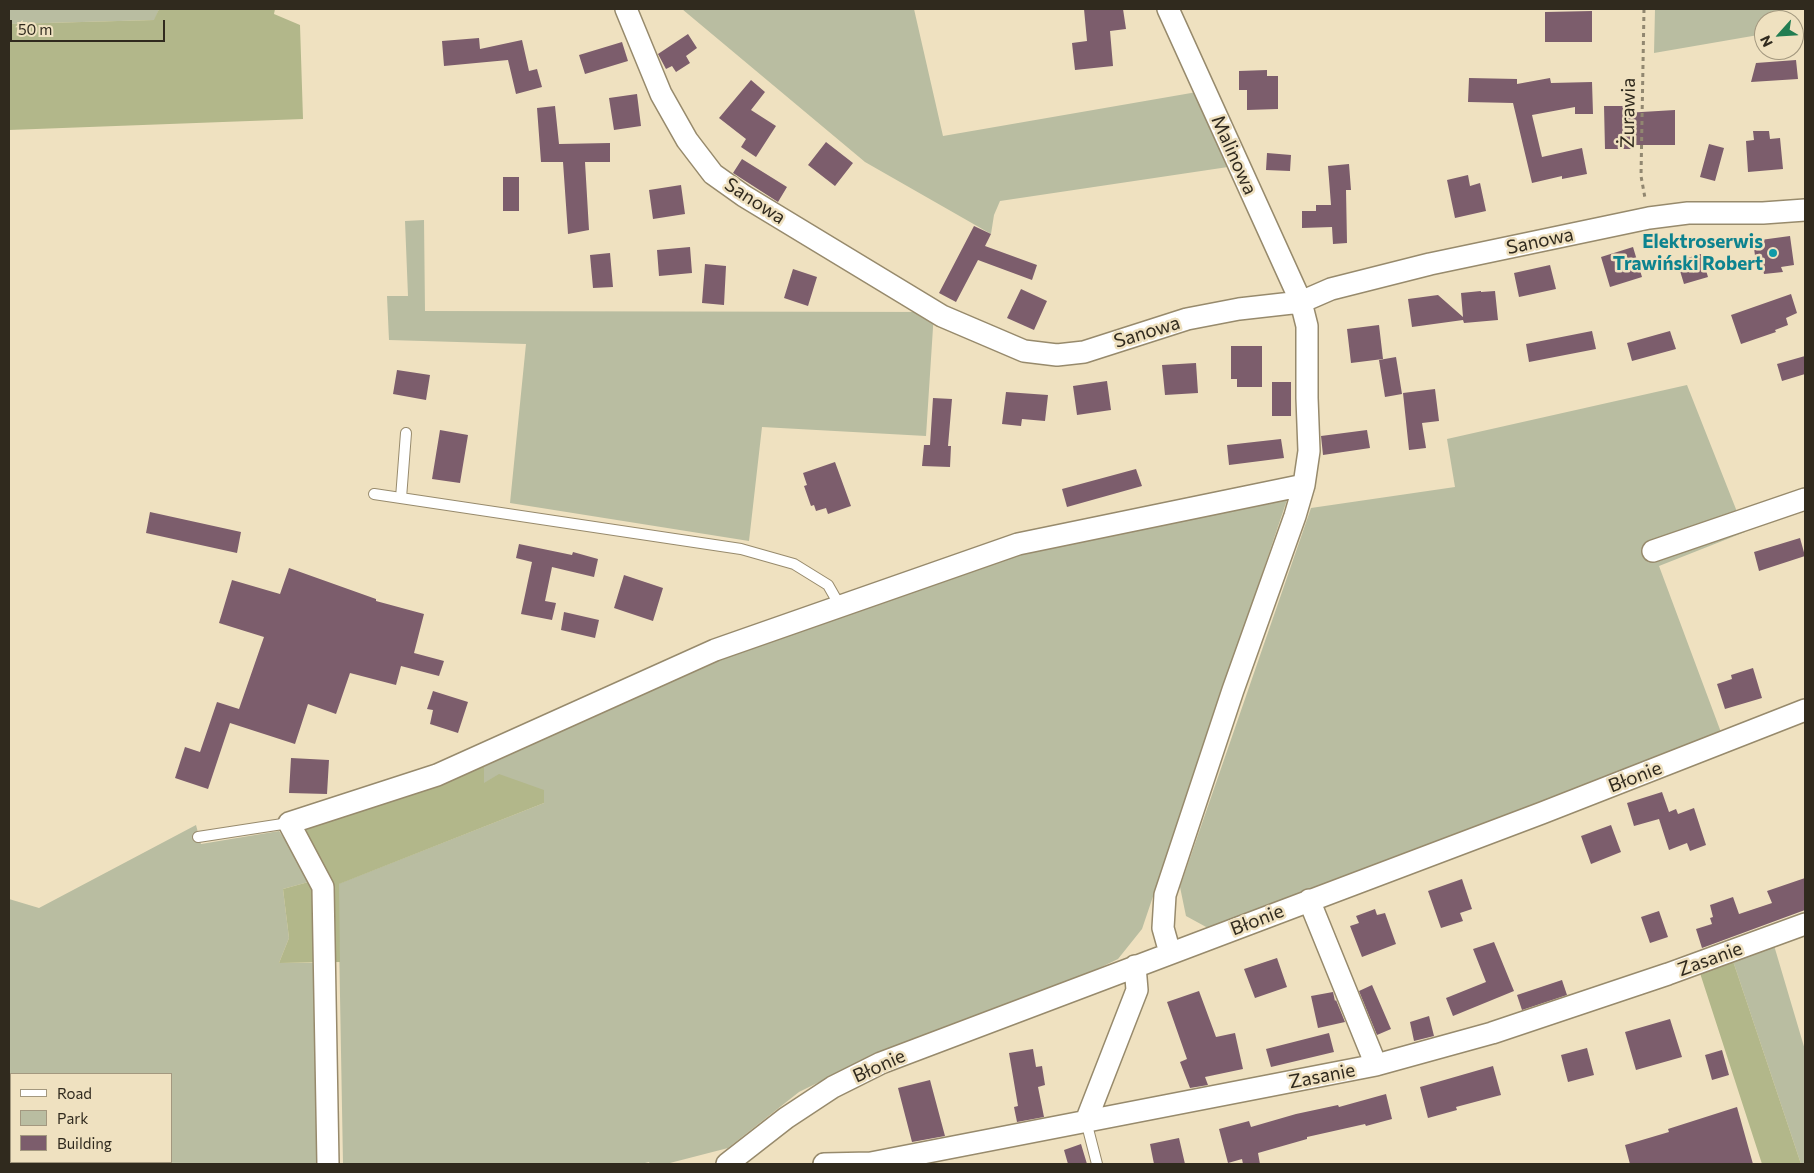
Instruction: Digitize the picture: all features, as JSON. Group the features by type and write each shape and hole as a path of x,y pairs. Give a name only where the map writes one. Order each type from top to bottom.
{"street":[{"name":"Sanowa","path":"626,9 661,94 687,140 713,174 744,196 942,316 1024,351 1057,355 1084,352 1187,319 1239,309 1301,302 1331,289 1430,264 1649,218 1688,213 1763,213 1805,210"},
{"name":"Malinowa","path":"1168,9 1301,302 1308,326 1307,398 1309,451 1304,485 1296,516 1233,690 1165,895 1163,928 1170,953"},
{"path":"328,1164 323,887 289,823 437,774 715,650 1018,544 1304,485"},
{"path":"1653,551 1805,499"},
{"name":"Błonie","path":"726,1164 786,1118 833,1087 881,1063 1542,813 1805,710"},
{"path":"1309,900 1376,1065"},
{"name":"Zasanie","path":"824,1164 870,1163 1376,1065 1492,1033 1668,974 1805,924"},
{"path":"1086,1121 1137,990 1135,966"}],"lane":[{"path":"401,498 406,433"},
{"path":"374,494 741,549 794,564 828,585 840,606"},
{"path":"198,837 289,823"},
{"path":"1086,1121 1097,1164"}],"path":[{"name":"Żurawia","path":"1644,9 1641,176 1649,218"}],"green space":[{"path":"9,9 159,9 155,20 9,24"},
{"path":"159,9 275,9 274,14 300,25 303,119 9,130 9,24 154,20"},
{"path":"682,9 914,9 943,136 1197,92 1228,167 1000,201 994,215 991,234 865,162"},
{"path":"1655,9 1783,9 1754,10 1754,36 1654,53"},
{"path":"424,220 425,311 934,312 926,436 762,427 749,541 510,503 526,344 389,340 387,296 408,296 405,221"},
{"path":"1687,385 1745,532 1659,566 1722,735 1208,928 1186,916 1180,887 1311,508 1455,487 1447,439"},
{"path":"1288,497 1142,929 1118,959 1079,978 862,1061 799,1092 728,1148 666,1164 650,1164 649,1162 641,1164 343,1164 338,884 544,803 484,783 484,763 720,654 993,560"},
{"path":"484,763 484,783 499,774 544,790 544,803 339,884 340,962 279,963 289,938 283,889 312,881 300,829"},
{"path":"196,825 201,844 279,831 312,881 283,889 289,938 279,963 318,963 322,1164 9,1164 9,899 39,908"},
{"path":"1773,942 1805,1050 1805,1164 1801,1164 1732,958"},
{"path":"1732,958 1801,1164 1762,1164 1699,970"}],"building":[{"path":"1084,9 1123,9 1126,29 1110,31 1113,66 1075,70 1072,43 1087,41"},
{"path":"1592,11 1592,42 1545,42 1545,12"},
{"path":"688,34 697,48 686,56 690,63 676,72 672,66 666,69 658,54"},
{"path":"479,38 480,49 522,40 529,71 537,69 542,87 516,94 508,60 444,66 442,41"},
{"path":"622,42 628,61 585,74 579,55"},
{"path":"1796,60 1798,79 1751,82 1756,63"},
{"path":"1267,70 1267,76 1278,76 1278,109 1247,110 1247,90 1239,90 1239,71"},
{"path":"1469,78 1517,79 1517,84 1550,78 1551,83 1592,82 1593,114 1575,114 1575,107 1532,115 1542,157 1582,148 1587,174 1562,179 1562,176 1532,183 1513,103 1468,102"},
{"path":"751,80 765,92 751,110 776,126 756,157 741,147 746,139 719,118"},
{"path":"637,94 641,126 614,130 609,98"},
{"path":"555,106 559,144 610,143 610,162 585,162 589,230 568,234 563,162 541,162 537,108"},
{"path":"1604,106 1625,106 1625,113 1675,110 1675,145 1635,145 1635,149 1605,149"},
{"path":"1753,131 1769,131 1770,139 1780,138 1783,169 1748,172 1746,141 1754,140"},
{"path":"826,142 853,163 835,186 808,165"},
{"path":"1709,144 1724,148 1715,181 1700,177"},
{"path":"1267,153 1291,155 1290,171 1266,170"},
{"path":"742,159 787,187 778,202 733,173"},
{"path":"1349,164 1351,190 1346,190 1347,243 1333,244 1332,227 1302,228 1302,211 1316,211 1316,205 1331,205 1328,166"},
{"path":"1468,175 1470,186 1480,183 1486,211 1455,218 1447,180"},
{"path":"503,177 519,177 519,211 503,211"},
{"path":"681,185 685,214 653,219 649,190"},
{"path":"974,226 991,234 985,246 1037,265 1032,280 978,260 956,302 939,293"},
{"name":"Elektroserwis Trawiński Robert","path":"1790,236 1794,265 1781,267 1783,272 1764,274 1763,269 1757,270 1753,241"},
{"path":"690,247 692,273 659,276 657,250"},
{"path":"1633,247 1642,277 1610,287 1601,257"},
{"path":"610,253 613,287 593,288 590,255"},
{"path":"1701,254 1708,277 1684,284 1677,261"},
{"path":"705,264 726,266 724,305 702,303"},
{"path":"1550,265 1556,289 1519,297 1514,273"},
{"path":"793,269 817,277 808,306 784,298"},
{"path":"1021,289 1047,301 1034,330 1007,318"},
{"path":"1495,291 1498,320 1464,323 1463,320 1412,327 1408,299 1438,295 1463,317 1461,293"},
{"path":"1791,294 1797,313 1786,318 1788,325 1775,330 1776,332 1741,344 1731,315"},
{"path":"1379,325 1383,359 1351,363 1347,329"},
{"path":"1592,331 1596,349 1529,362 1526,344"},
{"path":"1670,331 1676,349 1632,361 1627,343"},
{"path":"1231,346 1262,346 1262,387 1237,387 1237,379 1231,379"},
{"path":"1805,356 1805,374 1782,381 1777,364"},
{"path":"1396,357 1402,394 1385,397 1379,360"},
{"path":"1196,363 1198,393 1165,395 1162,365"},
{"path":"397,370 430,375 426,400 393,394"},
{"path":"1107,381 1111,410 1077,415 1073,386"},
{"path":"1272,382 1291,382 1291,416 1272,416"},
{"path":"1435,389 1439,421 1422,423 1426,448 1409,450 1403,393"},
{"path":"1006,392 1048,395 1045,421 1022,419 1021,426 1002,424"},
{"path":"933,398 952,399 948,446 951,446 950,467 922,466 924,445 930,445"},
{"path":"440,430 468,435 460,483 432,479"},
{"path":"1367,430 1370,448 1323,455 1321,436"},
{"path":"1281,439 1284,458 1229,465 1227,445"},
{"path":"835,462 851,506 828,514 826,508 816,511 814,505 811,506 804,486 807,485 803,473"},
{"path":"1136,469 1142,486 1067,507 1062,489"},
{"path":"150,512 241,532 237,553 146,533"},
{"path":"1800,538 1805,556 1759,571 1754,552"},
{"path":"519,544 572,555 573,552 598,559 594,577 552,567 545,601 556,603 552,620 521,614 532,562 516,558"},
{"path":"289,568 376,599 376,601 424,614 414,653 444,661 439,676 401,666 396,685 350,673 336,714 308,704 295,744 230,723 208,789 175,778 185,747 200,752 217,702 239,709 264,637 219,623 232,580 280,594"},
{"path":"624,575 663,588 653,621 614,608"},
{"path":"564,612 599,620 595,638 561,630"},
{"path":"1753,668 1762,698 1725,709 1717,684 1732,679 1731,675"},
{"path":"433,691 468,702 458,733 430,724 433,710 427,709"},
{"path":"291,758 329,760 327,794 289,793"},
{"path":"1662,792 1669,812 1676,809 1678,814 1694,808 1706,845 1690,851 1687,843 1669,850 1659,819 1634,826 1627,803"},
{"path":"1611,825 1621,852 1591,864 1581,836"},
{"path":"1805,878 1805,910 1702,948 1696,929 1712,924 1710,918 1713,917 1710,905 1733,897 1739,914 1772,903 1767,891"},
{"path":"1462,879 1472,909 1460,913 1463,921 1441,928 1428,891"},
{"path":"1375,909 1377,915 1385,913 1396,944 1362,957 1350,926 1359,923 1356,916"},
{"path":"1659,911 1668,937 1650,943 1641,917"},
{"path":"1494,942 1514,991 1453,1016 1446,998 1486,982 1473,949"},
{"path":"1277,958 1287,987 1255,998 1244,969"},
{"path":"1562,980 1567,995 1522,1010 1517,995"},
{"path":"1372,985 1391,1029 1377,1035 1359,991"},
{"path":"1199,991 1216,1037 1235,1033 1243,1069 1205,1077 1208,1085 1190,1088 1180,1062 1187,1059 1167,1002"},
{"path":"1333,992 1345,1022 1318,1028 1311,996"},
{"path":"1429,1016 1434,1036 1414,1041 1410,1022"},
{"path":"1670,1019 1682,1057 1636,1070 1625,1032"},
{"path":"1329,1033 1334,1052 1271,1067 1266,1049"},
{"path":"1587,1048 1594,1075 1568,1082 1561,1055"},
{"path":"1033,1049 1036,1067 1042,1066 1045,1085 1038,1087 1044,1117 1017,1122 1014,1107 1018,1106 1009,1053"},
{"path":"1722,1050 1729,1075 1712,1080 1705,1055"},
{"path":"1493,1066 1501,1095 1456,1107 1457,1110 1428,1118 1420,1087"},
{"path":"930,1080 945,1136 912,1142 898,1088"},
{"path":"1386,1094 1392,1119 1307,1137 1307,1139 1258,1153 1260,1164 1243,1164 1242,1159 1228,1163 1219,1129 1249,1121 1251,1127 1296,1114 1338,1105 1339,1107"},
{"path":"1737,1107 1753,1164 1630,1164 1625,1145 1669,1132 1668,1129"},
{"path":"1179,1138 1185,1164 1154,1164 1150,1144"},
{"path":"1081,1144 1087,1164 1068,1164 1064,1150"}],"place":[{"name":"Elektroserwis Trawiński Robert","path":"1773,253"}]}
